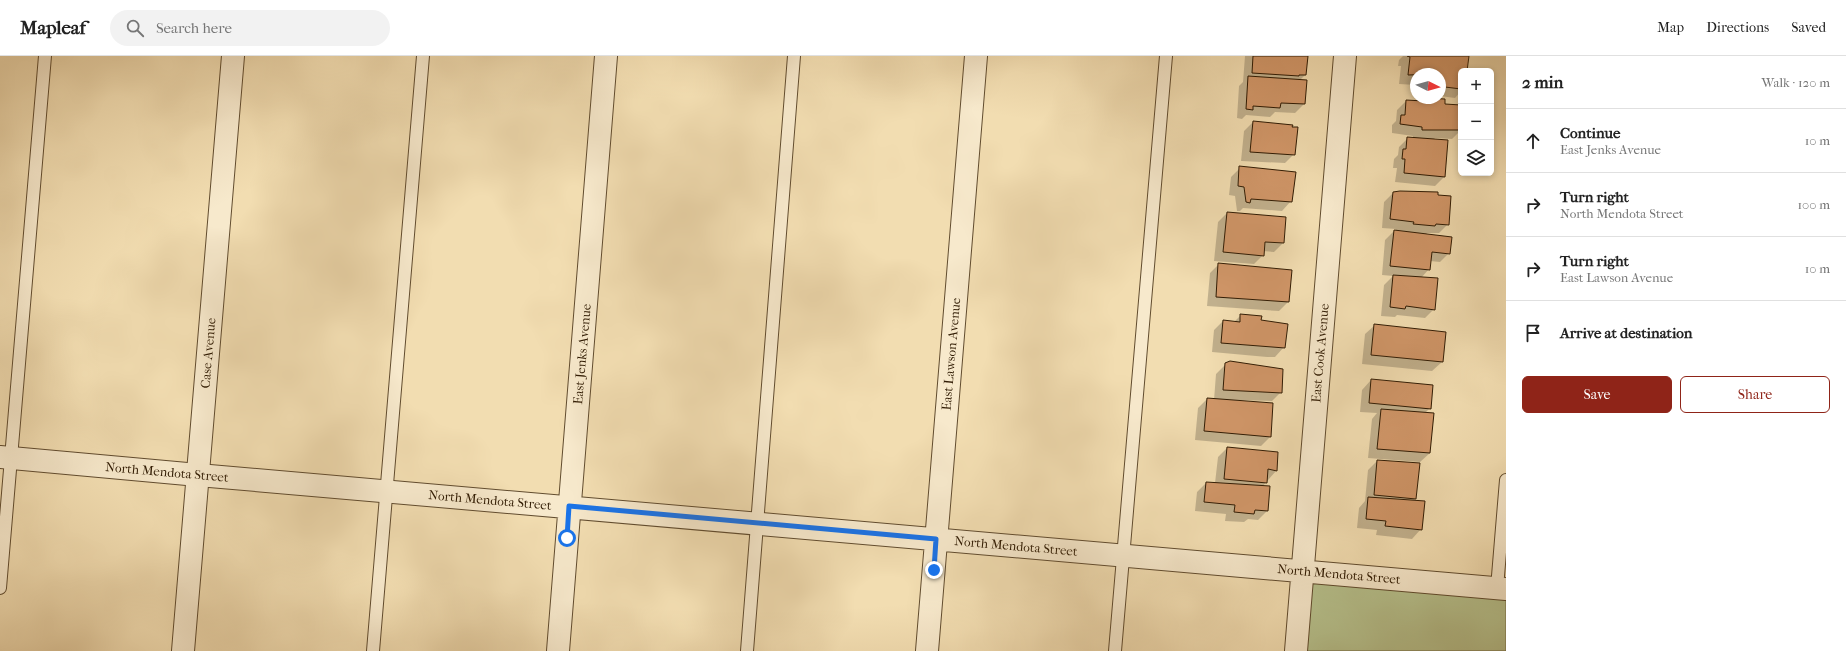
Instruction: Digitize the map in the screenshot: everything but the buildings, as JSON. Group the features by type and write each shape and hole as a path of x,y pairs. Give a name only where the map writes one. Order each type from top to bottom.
{"street":[{"name":"Case Avenue","path":"183,651 234,56"},
{"name":"East Jenks Avenue","path":"558,651 606,56"},
{"name":"East Lawson Avenue","path":"927,651 976,56"},
{"name":"East Cook Avenue","path":"1296,651 1345,56"},
{"name":"North Mendota Street","path":"6,457 198,476 569,506 1502,589"}],"lane":[{"path":"0,588 6,457 45,56"},
{"path":"373,651 423,56"},
{"path":"747,651 794,56"},
{"path":"1115,651 1166,56"},
{"path":"1502,589 1506,480"}],"green space":[{"path":"1302,571 1506,590 1506,651 1296,651"}],"route":[{"path":"567,538 569,506 936,539 934,570"}]}
